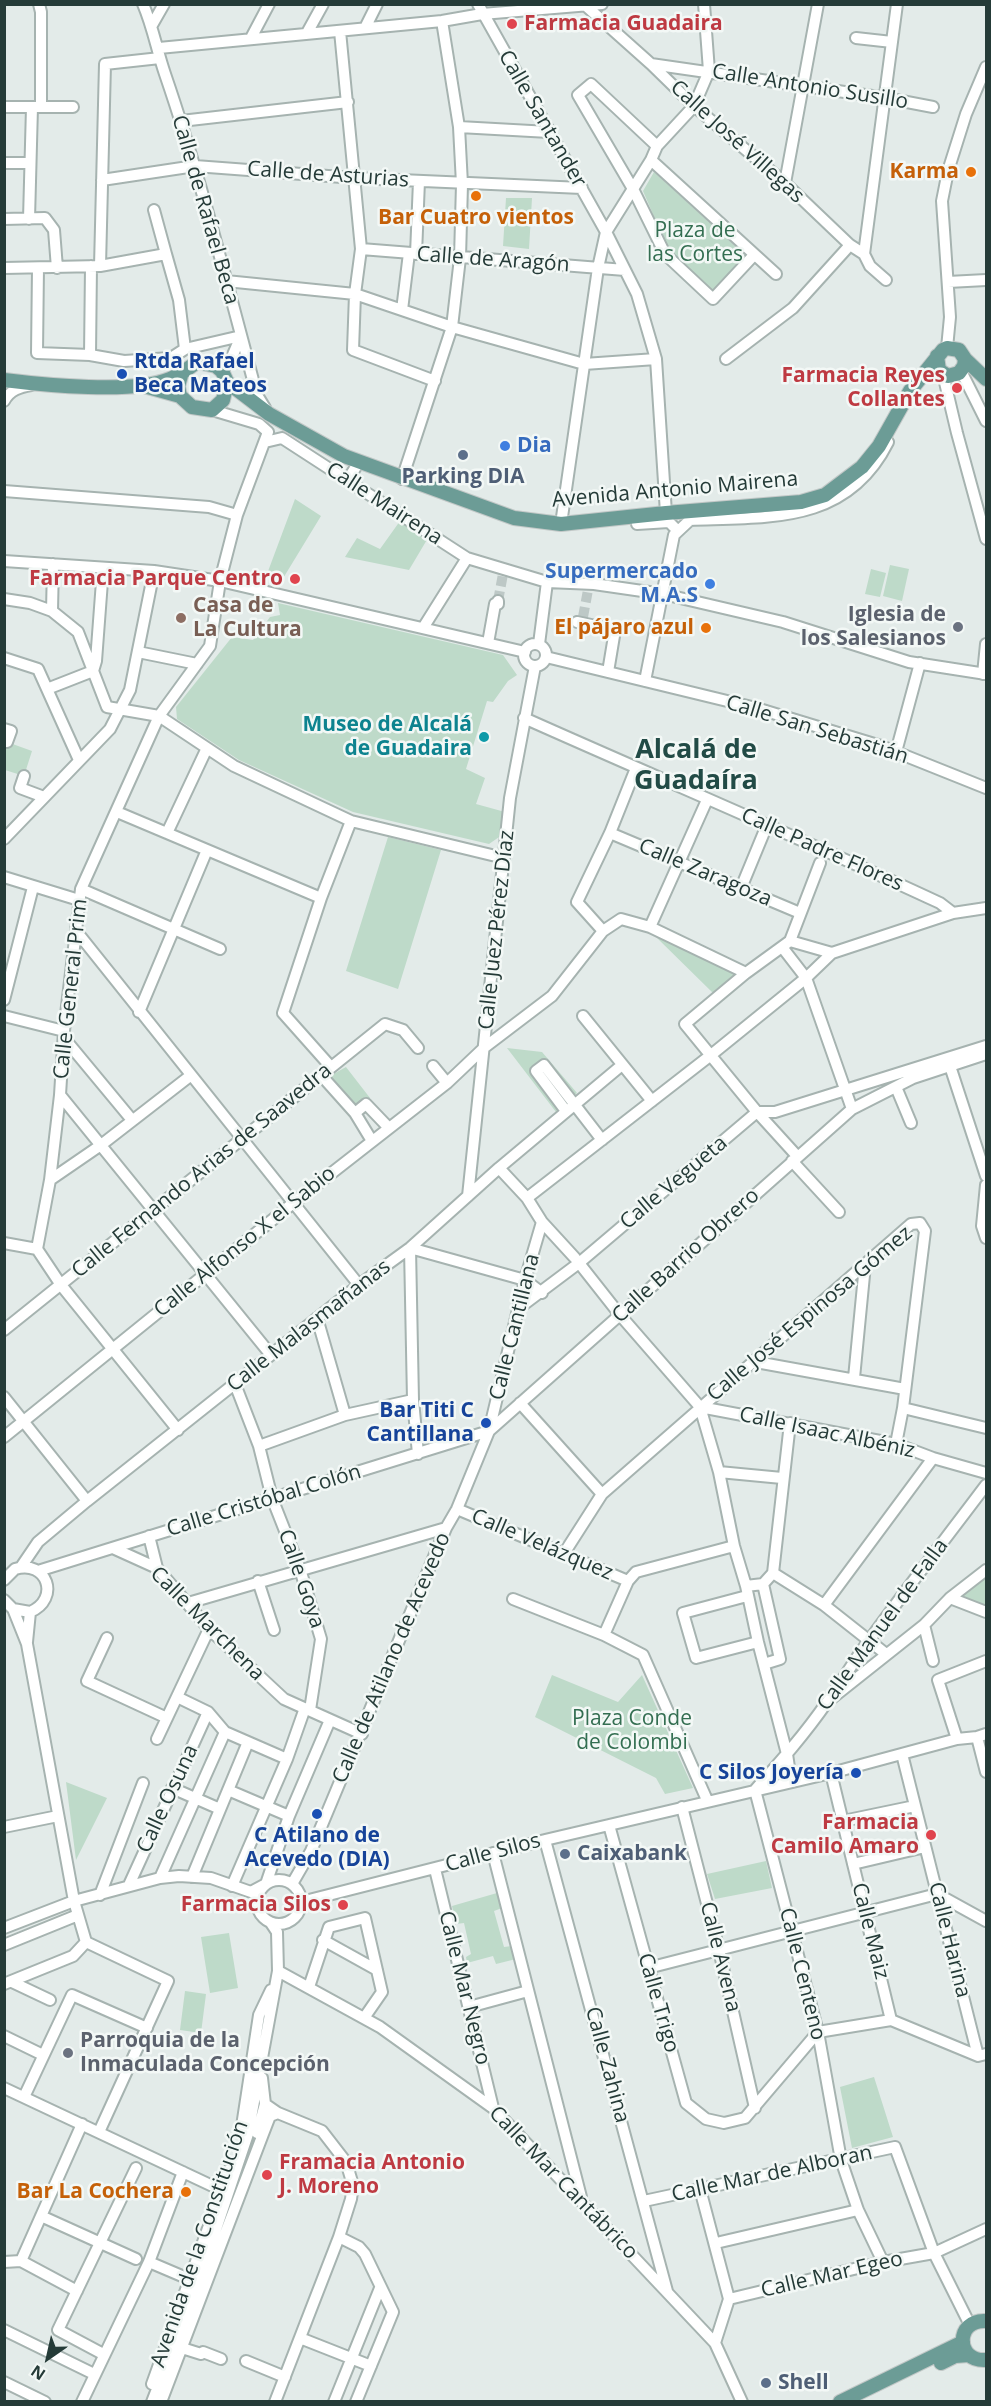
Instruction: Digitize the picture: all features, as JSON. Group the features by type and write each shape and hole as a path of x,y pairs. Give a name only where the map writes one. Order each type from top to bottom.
{"main road":[{"path":"4,380 93,387 139,385 168,380 198,362 216,366 224,376 268,414"},
{"path":"952,362 987,379"},
{"path":"952,362 987,383"},
{"name":"Avenida Antonio Mairena","path":"268,414 344,456 514,518 561,524 666,513 782,509 825,495 862,467 886,434 910,391 952,362"},
{"path":"180,396 178,386 182,372"},
{"path":"139,385 180,396 192,407 212,410 223,400 224,376"},
{"path":"223,400 268,414"},
{"path":"986,2321 970,2325 963,2336 966,2349 975,2359 987,2360"},
{"path":"840,2402 966,2349"},
{"path":"861,2402 966,2349"}],"street":[{"path":"29,219 30,164 36,107 41,12 39,4"},
{"name":"Calle de Rafael Beca","path":"144,4 195,166 257,395 268,414"},
{"path":"152,25 164,4"},
{"path":"251,38 269,4"},
{"path":"307,33 323,4"},
{"path":"365,28 377,4"},
{"path":"90,355 91,296 102,180 105,64 251,38 442,21 480,9 602,4"},
{"path":"561,524 598,268 606,232 651,160 657,146 694,106 709,71 704,4"},
{"path":"785,183 819,4"},
{"path":"864,254 897,4"},
{"name":"Calle José Villegas","path":"588,6 694,106 785,183 850,245 864,254 870,266 886,280"},
{"name":"Calle Santander","path":"480,9 582,188 637,294 656,359 666,513"},
{"path":"402,479 452,327 460,258 462,183 459,127 442,21"},
{"path":"340,31 361,249 355,294 353,350 435,381"},
{"path":"856,38 892,42"},
{"name":"Calle Antonio Susillo","path":"651,64 803,85 933,107"},
{"path":"987,66 984,82 966,114 948,171 942,201 957,434 987,539"},
{"path":"657,146 591,84 578,95 633,189 665,254 713,299 754,255"},
{"path":"181,121 348,102"},
{"path":"4,107 74,107"},
{"path":"459,127 549,132"},
{"path":"651,160 776,274"},
{"path":"4,163 30,164"},
{"name":"Calle de Asturias","path":"102,180 195,166 355,178 582,188"},
{"path":"402,310 413,254 419,181"},
{"path":"154,210 179,300 185,349"},
{"path":"4,219 45,218 54,230 57,268"},
{"path":"726,360 793,308 850,245"},
{"name":"Calle de Aragón","path":"361,249 625,270"},
{"path":"4,268 95,266 166,254"},
{"path":"38,268 37,353 90,355 124,361 171,358 185,349 241,336"},
{"path":"948,282 987,280"},
{"path":"226,281 355,294 452,327 584,364 656,359"},
{"path":"224,376 241,336"},
{"path":"952,362 987,421"},
{"path":"4,401 8,394 21,387 38,384"},
{"path":"212,410 259,424 268,432 266,442"},
{"name":"Calle Mairena","path":"266,442 282,438 467,558 504,572 547,582 663,594 783,621 909,662 985,674"},
{"name":"Calle General Prim","path":"37,1249 50,1180 80,895 159,716 210,646 220,581 237,515 266,442"},
{"path":"347,481 359,462"},
{"path":"4,491 208,507 237,515"},
{"path":"645,681 674,535 690,520 754,518 782,509"},
{"path":"637,524 669,522 678,531"},
{"path":"423,628 467,558"},
{"path":"4,561 154,572 220,581 525,652"},
{"path":"52,611 53,564"},
{"path":"93,671 96,661 103,568"},
{"path":"4,839 110,729 130,690 154,572"},
{"path":"538,644 547,582"},
{"path":"4,599 30,603 52,611 78,632 108,707 159,716 234,766 351,821 504,858"},
{"path":"488,643 496,603"},
{"path":"580,621 615,630 608,672"},
{"path":"538,644 545,650 546,657 541,664 535,666 527,662 525,652 530,645 538,644"},
{"path":"985,674 987,644"},
{"path":"138,652 197,664"},
{"name":"Calle San Sebastián","path":"546,657 756,708 896,752 987,788"},
{"path":"4,658 38,669 79,760"},
{"path":"896,752 920,663"},
{"name":"Calle Juez Pérez Díaz","path":"468,1196 510,798 535,666"},
{"path":"47,689 93,671"},
{"name":"Calle Padre Flores","path":"524,718 940,903 953,913"},
{"path":"4,729 11,731 7,742"},
{"path":"167,833 207,748"},
{"path":"636,768 610,832 577,902 603,931 621,918 650,927 746,973"},
{"path":"24,776 20,788 44,797"},
{"path":"650,927 707,800"},
{"path":"117,812 321,898"},
{"path":"331,1067 283,1013 321,898 351,821"},
{"path":"741,888 767,825"},
{"name":"Calle Zaragoza","path":"610,832 800,913"},
{"path":"139,1012 207,850"},
{"path":"820,863 786,944 746,973 685,1024 839,1212"},
{"path":"4,877 33,887 80,895 173,927 220,949"},
{"path":"4,1000 33,887"},
{"path":"527,1198 806,978 832,953 953,913 987,908"},
{"name":"Calle Alfonso X el Sabio","path":"4,1437 292,1204 447,1083 485,1047 552,996 603,931"},
{"path":"77,933 359,1285"},
{"path":"786,944 832,953"},
{"path":"786,944 806,978 852,1109"},
{"path":"4,1016 64,1034 132,1120"},
{"path":"583,1016 652,1101"},
{"name":"Calle Fernando Arias de Saavedra","path":"4,1330 154,1212 241,1138 384,1024 403,1030 418,1048"},
{"path":"757,1112 775,1112 987,1046"},
{"name":"Calle Barrio Obrero","path":"489,1431 794,1158 852,1109 913,1078 987,1054"},
{"name":"Calle Malasmañanas","path":"21,1567 39,1542 87,1501 359,1285 410,1248 498,1168 622,1065"},
{"path":"950,1065 987,1176"},
{"path":"433,1066 447,1083"},
{"path":"321,1075 355,1113 372,1141"},
{"path":"50,1180 190,1076"},
{"path":"896,1087 911,1123"},
{"path":"60,1095 271,1355"},
{"path":"355,1113 366,1104 389,1128"},
{"path":"571,1108 602,1140"},
{"name":"Calle Vegueta","path":"519,1308 542,1293 577,1260 757,1112"},
{"path":"498,1168 527,1198 542,1222 577,1260 620,1315 700,1407 719,1472 734,1546 787,1754 782,1774"},
{"path":"987,1185 982,1226 987,1238"},
{"name":"Calle Cantillana","path":"489,1431 525,1280 542,1222"},
{"name":"Calle José Espinosa Gómez","path":"563,1555 602,1494 700,1407 756,1362 911,1224 920,1223 926,1231 905,1389"},
{"path":"4,1243 37,1249 61,1286 178,1430"},
{"path":"418,1454 413,1401 410,1248 525,1280 542,1293"},
{"path":"854,1378 865,1265"},
{"path":"317,1318 345,1415"},
{"path":"756,1362 905,1389 896,1444"},
{"name":"Calle Goya","path":"232,1886 308,1709 321,1639 300,1569 272,1498 259,1446 236,1384"},
{"path":"4,1397 87,1501"},
{"path":"259,1446 345,1415 413,1401"},
{"path":"520,1403 602,1494"},
{"name":"Calle Isaac Albéniz","path":"700,1407 896,1444 933,1458 987,1473"},
{"path":"903,1408 986,1424"},
{"path":"758,1642 696,1658 683,1613 763,1584 773,1572 790,1423"},
{"name":"Calle Cristóbal Colón","path":"36,1570 115,1549 149,1536 489,1431"},
{"name":"Calle de Atilano de Acevedo","path":"292,1884 311,1851 362,1734 446,1528 457,1509 489,1431"},
{"path":"824,1605 933,1458"},
{"path":"719,1472 782,1478"},
{"name":"Calle Manuel de Falla","path":"787,1754 829,1701 869,1639 987,1485"},
{"name":"Calle Velázquez","path":"457,1509 628,1581"},
{"path":"188,1603 446,1528"},
{"path":"149,1536 157,1568"},
{"path":"36,1570 39,1542"},
{"path":"604,1635 628,1581 636,1572 734,1546"},
{"name":"Calle Marchena","path":"115,1549 157,1568 208,1629 284,1700 362,1734"},
{"path":"5,1577 21,1567 36,1570 44,1576 48,1591 43,1605 30,1612 7,1605"},
{"path":"829,1701 924,1625 950,1598 987,1570"},
{"path":"773,1572 824,1605 886,1654"},
{"path":"258,1581 274,1630"},
{"path":"763,1584 780,1659 764,1664"},
{"path":"950,1598 987,1612"},
{"path":"513,1599 604,1635 643,1655 706,1800"},
{"path":"7,1605 27,1644"},
{"path":"30,1612 27,1644 74,1901 86,1942 168,1981 99,2132"},
{"path":"924,1625 933,1661"},
{"path":"157,1738 208,1629"},
{"path":"107,1638 87,1682 167,1718"},
{"path":"957,1739 938,1680 987,1661"},
{"path":"177,1697 208,1712 225,1732 287,1759"},
{"name":"Calle Osuna","path":"129,1885 208,1712"},
{"path":"4,1928 74,1901 160,1878 211,1878 251,1892 266,1884 279,1880 292,1884 297,1889 301,1902 294,1918 283,1924 271,1923 261,1914 257,1901 261,1888 266,1884 289,1816 330,1720"},
{"path":"160,1878 225,1732"},
{"path":"755,1790 782,1774 802,1779 957,1739 982,1735 987,1772"},
{"path":"192,1877 248,1742"},
{"name":"Calle Harina","path":"902,1754 937,1894 982,2055"},
{"name":"Calle Maiz","path":"831,1773 891,2020"},
{"path":"100,1895 143,1783"},
{"path":"172,1788 220,1809"},
{"path":"228,1790 289,1816"},
{"name":"Calle Silos","path":"301,1902 706,1800 755,1790"},
{"name":"Calle Centeno","path":"755,1790 818,2032 841,2160 858,2210 883,2262"},
{"path":"843,1821 915,1806"},
{"name":"Calle Avena","path":"682,1807 719,1950 755,2108"},
{"path":"4,1827 58,1816"},
{"name":"Calle Trigo","path":"609,1825 686,2103 706,2119 724,2123 745,2118 755,2108"},
{"name":"Calle Zahina","path":"544,1840 667,2292"},
{"path":"853,1864 925,1847"},
{"path":"493,1853 582,2200"},
{"name":"Calle Mar Negro","path":"435,1869 493,2108"},
{"path":"648,1968 937,1894 987,1921"},
{"path":"4,1945 78,1915"},
{"name":"Avenida de la Constitución","path":"279,1954 286,1931 294,1918"},
{"path":"309,1987 329,1927 365,1918 382,1992 364,2018"},
{"name":"Avenida de la Constitución","path":"152,2402 198,2283 248,2134 277,1976 279,1954 277,1932 271,1923"},
{"path":"323,1940 377,1970"},
{"path":"8,1983 74,1956 86,1942"},
{"name":"Avenida de la Constitución","path":"146,2402 242,2131 259,2015 277,1976"},
{"name":"Calle Mar Cantábrico","path":"277,1976 309,1987 380,2027 493,2108 715,2343 742,2402"},
{"path":"8,1983 50,2000"},
{"path":"469,2007 528,1992"},
{"path":"24,2097 72,1995 147,2028"},
{"path":"755,2108 818,2032 891,2020 982,2055"},
{"path":"4,2036 43,2055"},
{"name":"Avenida de la Constitución","path":"242,2194 265,2104 261,2068"},
{"path":"4,2088 221,2190"},
{"path":"265,2104 278,2113 322,2131 345,2162 351,2174 353,2193 339,2237 275,2402"},
{"name":"Avenida de la Constitución","path":"161,2402 270,2116 278,2113"},
{"path":"21,2261 82,2124"},
{"name":"Calle Mar de Alboran","path":"644,2201 895,2147 934,2253"},
{"path":"104,2354 58,2330 136,2168"},
{"path":"82,2402 149,2262 183,2172"},
{"path":"700,2189 729,2299 715,2343"},
{"path":"716,2243 858,2210"},
{"path":"41,2216 136,2259"},
{"name":"Calle Mar Egeo","path":"729,2299 883,2262 934,2253 987,2229"},
{"path":"339,2237 359,2247 365,2254 393,2312 356,2402"},
{"path":"934,2253 970,2325"},
{"path":"4,2262 21,2261 77,2291"},
{"path":"149,2262 189,2279"},
{"path":"334,2402 380,2288"},
{"path":"4,2330 94,2374"},
{"path":"300,2338 371,2366"},
{"path":"182,2348 201,2354 203,2352 221,2359"},
{"path":"246,2361 285,2377"},
{"path":"4,2382 45,2402"}],"green space":[{"name":"Plaza de las Cortes","path":"654,172 746,256 713,293 667,247 643,191"},
{"path":"506,198 532,198 529,249 503,246"},
{"path":"295,499 321,516 282,580 267,574"},
{"path":"400,521 428,538 409,570 345,557 357,538 380,549"},
{"path":"890,565 909,569 902,601 883,596"},
{"path":"871,569 886,573 880,597 865,594"},
{"path":"278,603 503,655 517,675 508,681 493,702 487,701 466,769 485,778 476,804 505,812 502,835 489,844 353,812 239,760 177,719 176,707 232,637 253,640 270,617 280,615"},
{"path":"7,742 32,751 24,776 5,770"},
{"path":"388,837 441,850 398,989 346,971"},
{"path":"655,936 738,975 714,994"},
{"path":"507,1048 542,1052 577,1093 556,1112"},
{"path":"346,1067 370,1098 356,1108 328,1077"},
{"path":"986,1574 986,1606 960,1596"},
{"name":"Plaza Conde de Colombi","path":"552,1675 618,1702 642,1675 693,1788 665,1794 656,1778 535,1717"},
{"path":"66,1782 107,1798 76,1860"},
{"path":"766,1861 772,1888 715,1899 707,1874"},
{"path":"497,1893 502,1908 494,1911 504,1947 512,1946 516,1959 496,1964 493,1956 467,1963 466,1957 471,1954 464,1923 456,1924 452,1906"},
{"path":"229,1933 238,1988 210,1993 201,1937"},
{"path":"185,1991 206,1994 201,2033 180,2030"},
{"path":"874,2077 893,2137 852,2148 840,2087"}],"tunnel":[{"path":"498,601 503,574"},
{"path":"583,617 588,590"}],"place":[{"name":"Farmacia Guadaira","path":"512,24"},
{"name":"Karma","path":"971,172"},
{"name":"Bar Cuatro vientos","path":"476,196"},
{"name":"Rtda Rafael Beca Mateos","path":"122,374"},
{"name":"Farmacia Reyes Collantes","path":"957,388"},
{"name":"Dia","path":"505,446"},
{"name":"Parking DIA","path":"463,455"},
{"name":"Farmacia Parque Centro","path":"295,579"},
{"name":"Supermercado M.A.S","path":"710,584"},
{"name":"Casa de La Cultura","path":"181,618"},
{"name":"Iglesia de los Salesianos","path":"958,627"},
{"name":"El pájaro azul","path":"706,628"},
{"name":"Museo de Alcalá de Guadaira","path":"484,737"},
{"name":"Bar Titi C Cantillana","path":"486,1423"},
{"name":"C Silos Joyería","path":"856,1773"},
{"name":"C Atilano de Acevedo (DIA)","path":"317,1814"},
{"name":"Farmacia Camilo Amaro","path":"931,1835"},
{"name":"Caixabank","path":"565,1854"},
{"name":"Farmacia Silos","path":"343,1905"},
{"name":"Parroquia de la Inmaculada Concepción","path":"68,2053"},
{"name":"Framacia Antonio J. Moreno","path":"267,2175"},
{"name":"Bar La Cochera","path":"186,2192"},
{"name":"Shell","path":"766,2383"}],"district":[{"name":"Alcalá de Guadaíra","path":"696,766"}]}
